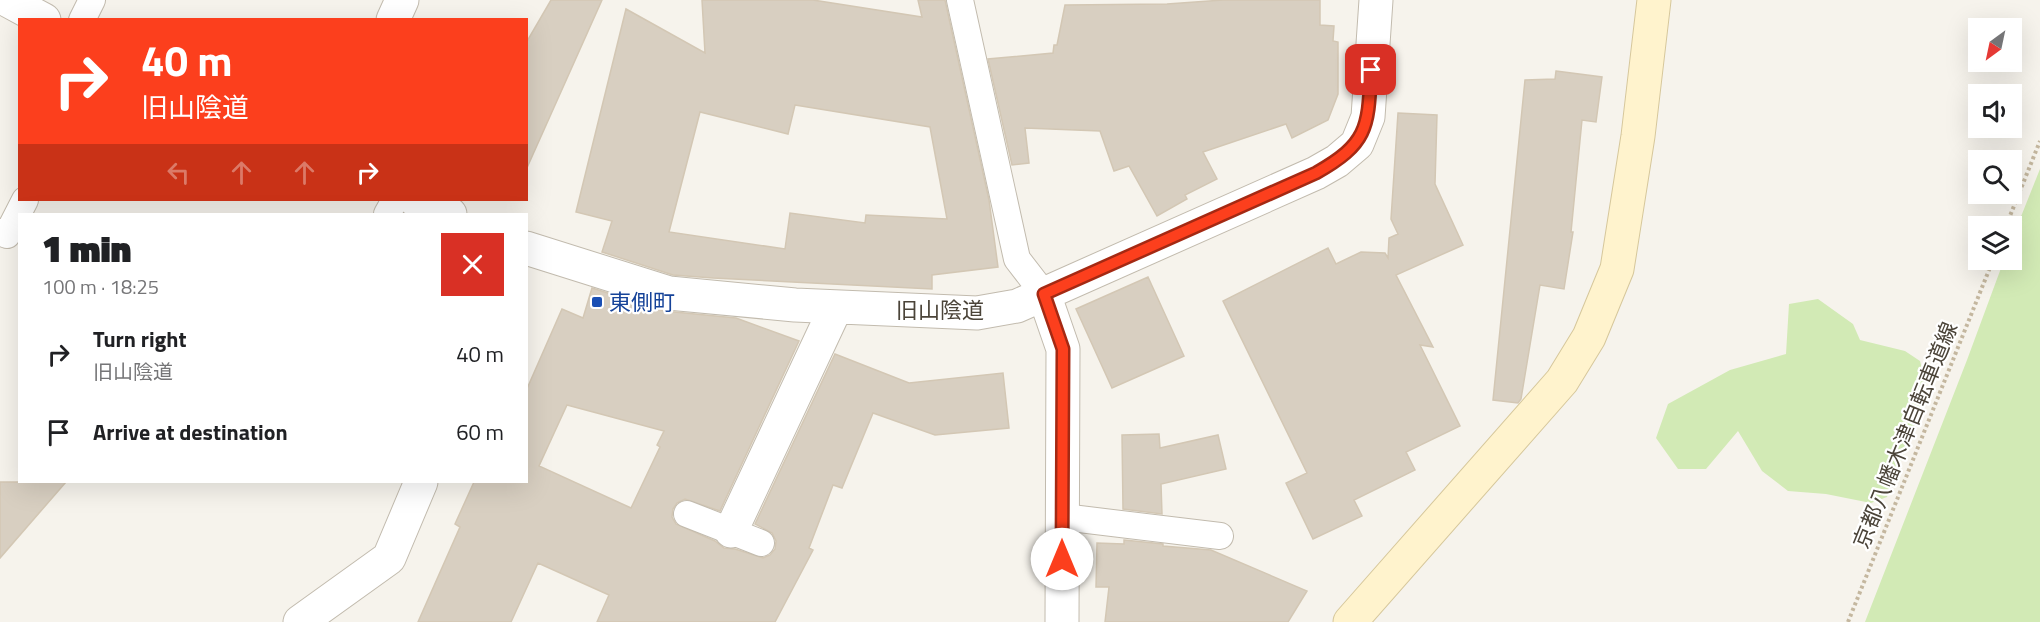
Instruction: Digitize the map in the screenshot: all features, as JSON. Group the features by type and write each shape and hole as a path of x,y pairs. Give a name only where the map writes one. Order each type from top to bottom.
{"street":[{"path":"8,0 40,18"},
{"path":"394,18 402,0"},
{"name":"旧山陰道","path":"528,249 669,293 795,305 977,314 1017,306 1316,173 1337,161 1357,144 1368,117 1376,0"},
{"path":"1350,622 1562,381 1589,337 1617,269 1638,136 1654,0"},
{"path":"418,201 448,213"},
{"path":"1044,294 1063,349 1062,622"},
{"path":"731,531 836,307"},
{"path":"300,622 389,558 421,483"}],"lane":[{"path":"83,18 92,0"},
{"path":"960,0 1017,259 1044,294"},
{"path":"0,232 7,235 18,214"},
{"path":"687,514 761,543"},
{"path":"1063,518 1220,536"}],"path":[{"path":"2010,216 2040,141"},
{"name":"京都八幡木津自転車道線","path":"1848,622 1989,270"}],"green space":[{"path":"2040,169 2040,622 1865,622 2000,270 2022,270 2021,216"},
{"path":"1818,299 1853,324 1860,340 1905,351 1920,361 1928,391 1887,497 1871,503 1826,494 1788,491 1762,471 1738,431 1706,469 1678,469 1656,438 1668,404 1730,370 1786,354 1789,304"}],"building":[{"path":"551,0 602,0 528,166 528,40"},
{"path":"702,0 813,0 922,17 918,0 945,0 989,200 998,267 932,275 932,289 673,275 602,252 612,221 576,212 626,9 705,53","holes":["795,105 930,127 947,219 866,215 865,223 790,213 785,249 669,232 700,112 788,134"]},
{"path":"1223,0 1320,0 1320,25 1334,26 1333,41 1338,42 1338,94 1328,120 1292,138 1286,124 1203,152 1217,179 1185,195 1187,199 1157,216 1129,166 1114,171 1100,131 1025,128 1029,163 1012,165 988,59 1053,53 1054,45 1057,45 1065,5 1167,4"},
{"path":"1556,71 1602,77 1596,122 1582,120 1571,232 1573,232 1564,289 1540,285 1521,399 1518,403 1493,400 1525,80 1555,79"},
{"path":"1398,113 1437,115 1435,184 1463,245 1396,275 1433,347 1420,345 1460,426 1406,452 1415,470 1354,500 1362,516 1313,539 1286,483 1307,473 1223,301 1328,248 1336,264 1361,252 1385,253 1388,258 1389,238 1398,234 1391,219"},
{"path":"1148,277 1184,356 1112,388 1076,309"},
{"path":"592,288 664,311 736,318 799,341 720,511 685,499 677,503 673,509 672,517 676,524 715,541 724,548 763,558 775,549 776,541 772,533 755,524 835,354 909,383 1003,373 1009,428 935,435 873,413 842,488 833,485 809,548 813,550 775,622 597,622 609,595 538,563 511,622 418,622 460,527 455,524 474,483 528,483 528,386 562,309 583,318","holes":["567,405 664,431 657,445 660,447 631,508 539,466"]},
{"path":"1159,434 1160,448 1218,435 1226,469 1161,484 1162,514 1123,509 1122,435"},
{"path":"0,482 65,483 0,558"},
{"path":"1124,540 1211,550 1307,591 1288,622 1105,622 1109,587 1096,587 1097,543 1124,544"}],"place":[{"name":"東側町","path":"597,302"}],"route":[{"path":"1062,559 1063,349 1044,294 1316,173 1337,161 1357,144 1368,117 1371,70"}]}
